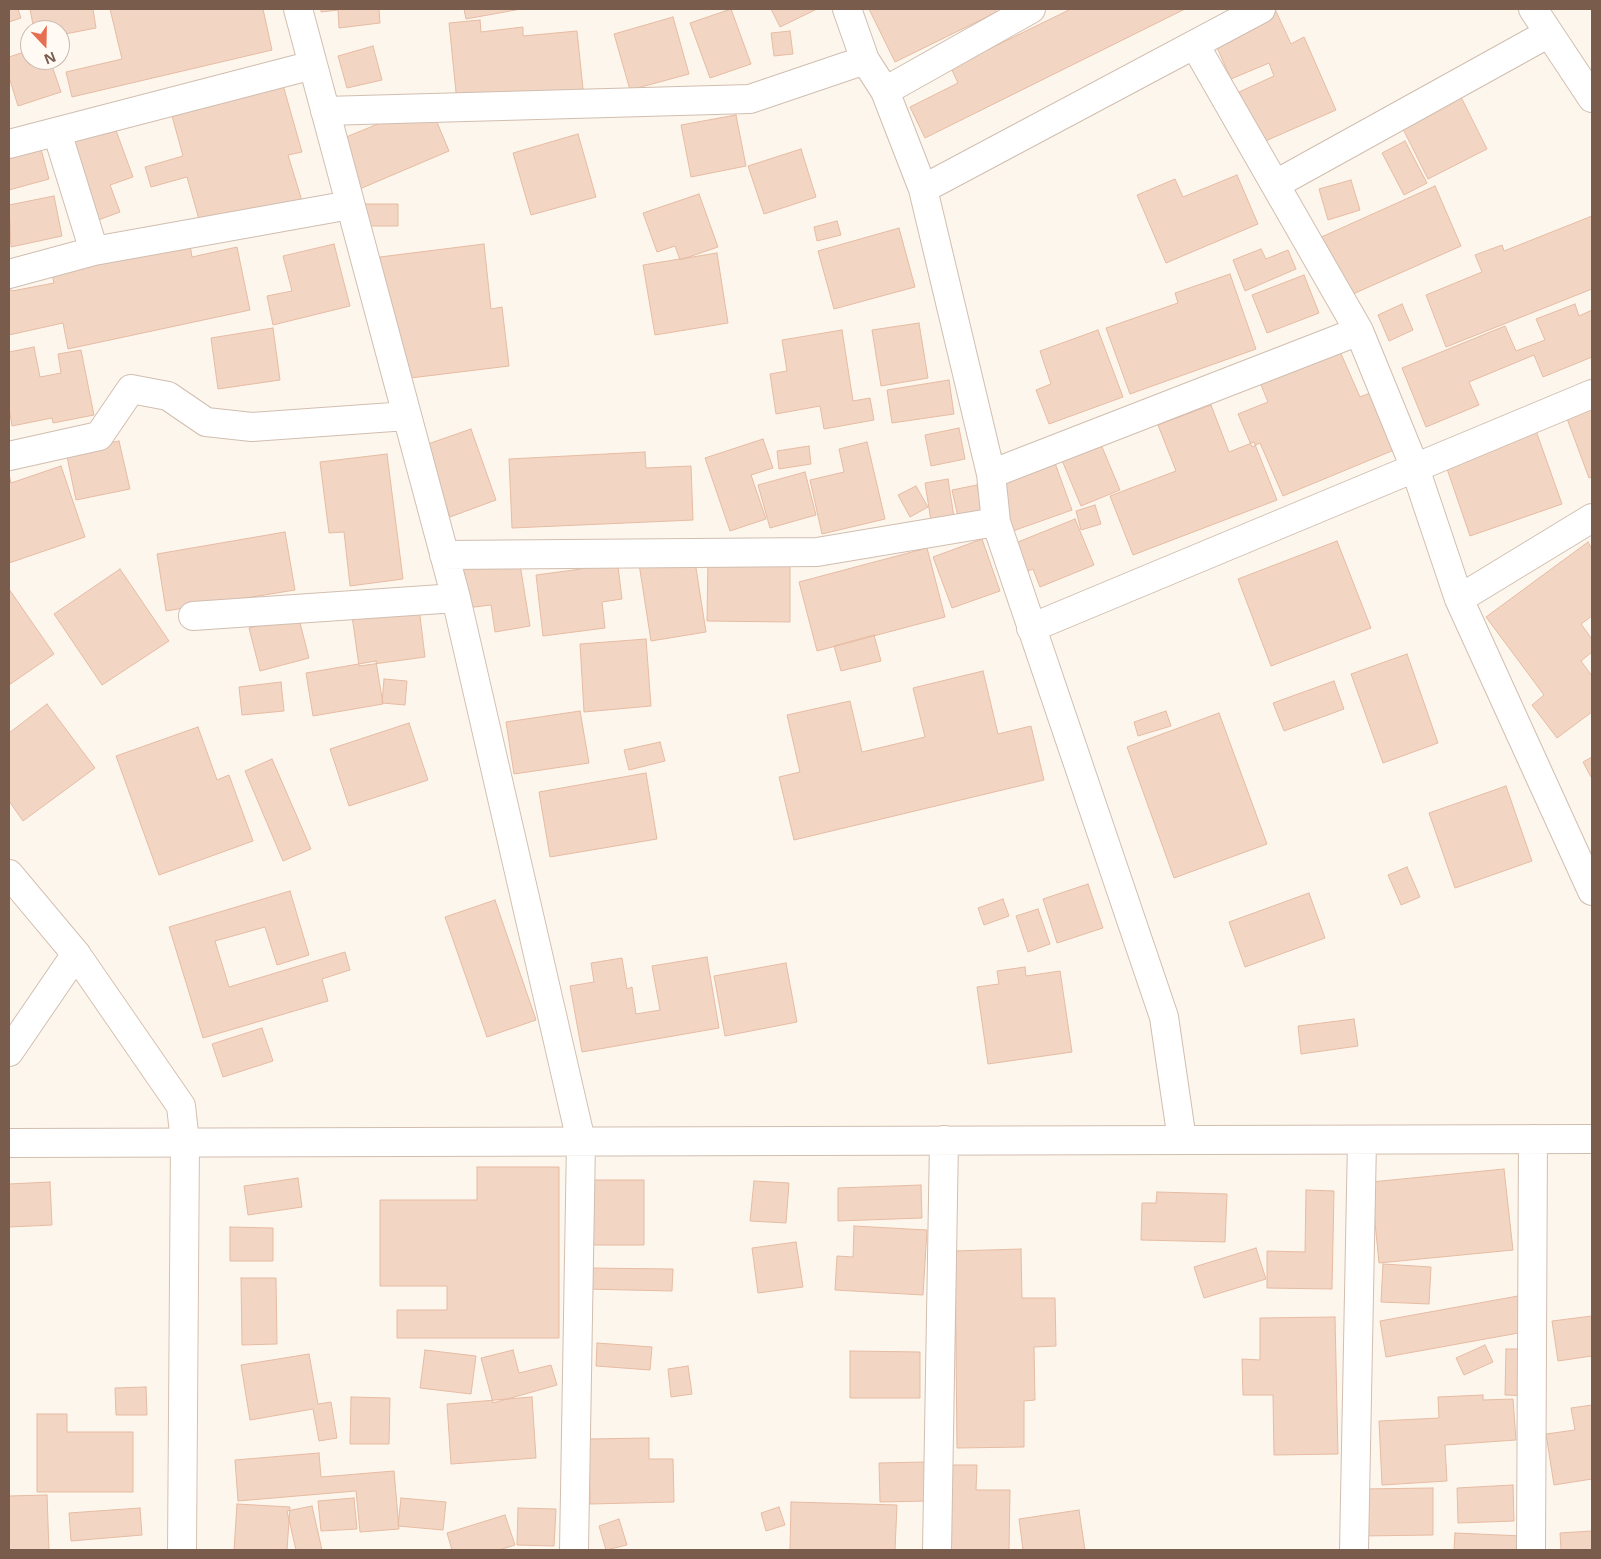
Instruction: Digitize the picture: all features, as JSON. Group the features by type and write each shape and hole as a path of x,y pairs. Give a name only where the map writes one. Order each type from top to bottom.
{"street":[{"path":"298,9 456,598 581,1141 574,1550"},
{"path":"847,9 865,60 885,91 923,189 991,474 996,522 1164,1017 1182,1140"},
{"path":"885,91 1032,9"},
{"path":"923,189 1195,46 1261,9"},
{"path":"1533,9 1592,98"},
{"path":"1276,184 1550,33"},
{"path":"1195,46 1359,330 1415,468 1460,598 1592,891"},
{"path":"325,111 750,99 865,60"},
{"path":"9,144 313,65"},
{"path":"57,132 94,251"},
{"path":"9,274 94,251 350,205"},
{"path":"991,474 1359,330"},
{"path":"9,456 99,436 131,389 168,396 206,422 252,426 407,416"},
{"path":"1031,628 1592,394"},
{"path":"1460,598 1592,518"},
{"path":"444,555 817,552 996,522"},
{"path":"193,616 456,598"},
{"path":"9,874 76,954 180,1106 185,1142 182,1550"},
{"path":"9,1052 76,954"},
{"path":"1531,1550 1533,1139"},
{"path":"9,1143 1592,1139"},
{"path":"938,1550 944,1140"},
{"path":"1354,1550 1362,1140"}],"building":[{"path":"9,9 18,9 21,18 9,22"},
{"path":"30,9 93,9 96,28 70,33 70,20 32,20"},
{"path":"110,9 263,9 272,50 72,97 66,72 122,59"},
{"path":"321,9 379,9 380,23 339,28 338,10 321,12"},
{"path":"464,9 521,9 466,19"},
{"path":"731,9 751,64 710,78 690,23"},
{"path":"771,9 817,9 780,27"},
{"path":"869,9 995,9 997,12 895,62"},
{"path":"1071,9 1185,9 925,138 910,107 958,83 950,66"},
{"path":"1238,9 1275,9 1291,44 1304,37 1336,110 1261,143 1239,92 1274,76 1269,63 1231,79 1206,23"},
{"path":"673,17 689,74 630,90 614,34"},
{"path":"480,20 481,32 523,27 523,36 577,31 583,89 457,102 449,23"},
{"path":"790,31 793,54 774,56 771,33"},
{"path":"373,46 382,80 347,88 338,56"},
{"path":"20,53 20,70 53,70 61,92 18,106 9,77 9,57"},
{"path":"283,85 302,152 288,155 302,201 202,230 187,177 151,187 145,167 183,156 172,116"},
{"path":"1460,95 1487,149 1428,179 1401,125"},
{"path":"429,103 449,151 355,191 334,142"},
{"path":"736,115 746,166 691,177 681,125"},
{"path":"114,125 133,177 110,185 120,212 93,222 63,144"},
{"path":"37,134 49,179 9,190 9,142"},
{"path":"578,134 596,197 531,215 513,153"},
{"path":"1405,141 1427,183 1404,195 1382,153"},
{"path":"801,149 816,197 764,214 748,166"},
{"path":"1237,175 1258,224 1166,263 1137,195 1175,179 1183,197"},
{"path":"1351,180 1360,210 1328,220 1319,189"},
{"path":"1435,186 1461,246 1344,298 1317,239"},
{"path":"699,194 718,247 680,260 675,246 657,252 643,213"},
{"path":"54,196 62,236 11,247 9,205"},
{"path":"359,204 398,204 398,226 359,226"},
{"path":"1592,216 1592,289 1446,347 1426,295 1482,272 1475,255 1502,245 1504,251"},
{"path":"837,221 841,235 817,241 814,227"},
{"path":"899,228 915,287 834,309 818,251"},
{"path":"189,239 192,257 237,247 250,310 68,349 63,323 9,335 9,287 12,291 54,283 51,269"},
{"path":"334,244 350,306 273,325 267,296 292,291 283,256"},
{"path":"484,244 491,309 502,307 509,366 394,380 380,257"},
{"path":"1261,249 1266,259 1288,250 1296,269 1245,291 1233,260"},
{"path":"717,253 728,323 655,335 643,265"},
{"path":"1230,274 1256,349 1130,394 1106,328 1178,303 1175,293"},
{"path":"1304,275 1319,313 1267,333 1252,295"},
{"path":"1402,304 1413,330 1389,341 1378,315"},
{"path":"1575,304 1579,316 1592,310 1592,357 1543,377 1534,355 1469,382 1479,405 1426,427 1402,368 1505,326 1516,351 1545,340 1536,319"},
{"path":"919,323 928,378 881,386 872,330"},
{"path":"273,328 280,380 218,389 211,338"},
{"path":"842,330 853,401 870,398 874,420 824,429 820,406 776,414 770,374 787,371 782,340"},
{"path":"1098,330 1123,397 1049,424 1036,390 1051,384 1040,351"},
{"path":"34,347 40,377 61,373 58,354 81,350 94,415 53,423 52,418 12,426 9,408 9,352"},
{"path":"1338,347 1360,397 1370,393 1394,450 1283,496 1260,443 1252,447 1238,414 1268,402 1259,380"},
{"path":"949,380 954,414 892,423 887,390"},
{"path":"1211,405 1229,452 1254,442 1277,500 1133,555 1110,496 1176,471 1158,425"},
{"path":"1592,406 1592,477 1589,478 1566,416"},
{"path":"959,428 965,459 931,466 925,435"},
{"path":"1535,428 1562,504 1470,536 1444,460"},
{"path":"471,429 496,500 450,517 425,445"},
{"path":"763,439 773,468 751,475 766,519 730,531 705,458"},
{"path":"119,441 130,489 76,500 66,452"},
{"path":"867,442 885,519 822,534 810,480 844,472 839,449"},
{"path":"1100,442 1120,490 1081,506 1061,458"},
{"path":"809,446 811,464 779,469 777,451"},
{"path":"645,452 646,468 691,466 693,520 512,528 509,459"},
{"path":"1051,452 1072,510 1010,532 989,474"},
{"path":"387,454 403,579 350,586 344,532 329,533 320,462"},
{"path":"61,466 85,537 9,563 9,474 11,483"},
{"path":"805,472 816,515 770,528 758,485"},
{"path":"948,479 954,517 931,521 925,483"},
{"path":"977,485 983,512 958,517 952,490"},
{"path":"916,486 928,507 910,517 898,495"},
{"path":"1095,505 1101,524 1081,530 1076,511"},
{"path":"1075,519 1094,565 1040,587 1033,569 1019,575 1008,546"},
{"path":"285,532 295,590 166,611 157,554"},
{"path":"982,539 1000,591 952,608 933,557"},
{"path":"1337,541 1371,628 1271,666 1238,579"},
{"path":"1588,542 1592,549 1592,616 1581,624 1592,639 1592,652 1581,661 1592,676 1592,712 1557,738 1532,705 1544,695 1486,617"},
{"path":"927,548 945,617 817,651 799,582"},
{"path":"616,550 622,599 602,602 605,628 543,636 536,575 581,569 580,554"},
{"path":"518,552 530,626 495,632 491,605 466,608 459,561"},
{"path":"694,555 706,632 651,641 639,564"},
{"path":"708,557 790,558 790,622 707,621"},
{"path":"120,569 169,641 102,685 54,614"},
{"path":"9,589 54,654 9,685"},
{"path":"419,608 425,657 359,666 352,616"},
{"path":"298,615 309,658 260,671 249,628"},
{"path":"874,635 881,661 841,671 834,646"},
{"path":"646,639 651,706 584,712 580,644"},
{"path":"1407,654 1438,743 1383,763 1351,674"},
{"path":"376,661 383,704 313,716 306,673"},
{"path":"983,671 998,734 1031,726 1044,780 794,840 779,777 800,772 787,715 850,701 862,752 925,737 913,688"},
{"path":"384,679 407,681 405,705 382,703"},
{"path":"1334,681 1344,709 1284,731 1273,703"},
{"path":"281,682 284,711 242,715 239,687"},
{"path":"47,704 95,768 23,821 9,801 9,733"},
{"path":"580,711 589,763 514,774 506,722"},
{"path":"1166,711 1171,726 1138,736 1134,722"},
{"path":"1219,713 1267,844 1174,878 1127,747"},
{"path":"409,723 428,780 349,806 330,749"},
{"path":"198,727 217,780 229,775 253,841 159,875 116,756"},
{"path":"660,742 665,761 629,770 624,750"},
{"path":"1592,757 1592,777 1591,777 1583,762"},
{"path":"272,759 311,849 283,861 245,771"},
{"path":"646,773 657,839 550,857 539,792"},
{"path":"1506,786 1532,861 1455,888 1429,813"},
{"path":"1407,867 1420,897 1401,905 1388,875"},
{"path":"1088,884 1103,928 1057,943 1043,899"},
{"path":"290,891 309,955 277,965 265,927 215,941 229,987 345,952 350,970 322,979 328,1001 203,1038 169,927"},
{"path":"1309,893 1325,938 1245,967 1229,922"},
{"path":"1003,899 1009,916 984,925 978,908"},
{"path":"495,900 536,1020 487,1037 445,917"},
{"path":"1038,909 1050,944 1028,952 1016,916"},
{"path":"707,957 719,1028 582,1052 570,986 594,982 591,963 622,958 627,989 632,987 636,1014 660,1010 652,966"},
{"path":"786,963 797,1022 725,1036 714,976"},
{"path":"1025,967 1026,976 1060,971 1072,1052 988,1064 977,987 999,984 997,971"},
{"path":"1354,1019 1358,1046 1301,1054 1298,1026"},
{"path":"262,1028 273,1061 223,1077 212,1044"},
{"path":"477,1167 559,1167 559,1338 397,1338 397,1310 447,1310 447,1286 380,1286 380,1200 477,1200"},
{"path":"1504,1169 1513,1250 1379,1263 1371,1182"},
{"path":"298,1178 302,1207 248,1215 244,1186"},
{"path":"587,1180 644,1180 644,1245 588,1245"},
{"path":"754,1181 789,1183 786,1223 750,1221"},
{"path":"50,1182 52,1225 9,1227 9,1184"},
{"path":"921,1185 922,1218 838,1221 838,1188"},
{"path":"1306,1190 1334,1191 1332,1289 1267,1288 1267,1251 1305,1252"},
{"path":"1157,1192 1227,1194 1225,1242 1141,1240 1142,1203 1156,1203"},
{"path":"854,1226 927,1230 923,1295 835,1290 837,1256 853,1257"},
{"path":"230,1227 273,1228 273,1261 230,1261"},
{"path":"796,1242 803,1287 758,1293 752,1248"},
{"path":"1256,1248 1266,1279 1204,1298 1194,1267"},
{"path":"1021,1249 1022,1298 1055,1298 1056,1346 1034,1347 1035,1400 1024,1401 1024,1447 957,1448 955,1251"},
{"path":"1383,1264 1431,1267 1429,1304 1381,1302"},
{"path":"588,1268 673,1269 672,1291 587,1289"},
{"path":"241,1278 276,1278 277,1344 242,1345"},
{"path":"1518,1296 1524,1332 1386,1357 1380,1321"},
{"path":"1592,1316 1592,1356 1558,1361 1552,1321"},
{"path":"1335,1317 1338,1454 1274,1455 1273,1395 1243,1395 1242,1359 1260,1360 1260,1318"},
{"path":"597,1343 652,1347 650,1370 596,1366"},
{"path":"1485,1345 1493,1362 1464,1375 1456,1358"},
{"path":"1506,1349 1532,1349 1532,1396 1505,1395"},
{"path":"425,1350 476,1356 471,1394 420,1388"},
{"path":"513,1350 519,1373 551,1365 557,1385 493,1403 481,1358"},
{"path":"850,1351 920,1352 920,1398 850,1398"},
{"path":"309,1354 318,1404 331,1402 337,1438 319,1441 313,1409 250,1420 241,1365"},
{"path":"688,1366 692,1394 671,1397 668,1369"},
{"path":"146,1387 147,1415 116,1415 115,1388"},
{"path":"1483,1395 1483,1400 1513,1399 1516,1440 1445,1445 1447,1481 1382,1485 1379,1421 1439,1418 1438,1397"},
{"path":"351,1397 390,1398 389,1444 350,1444"},
{"path":"532,1397 536,1458 451,1464 447,1404"},
{"path":"1592,1405 1592,1479 1554,1485 1546,1434 1575,1430 1571,1408"},
{"path":"37,1414 67,1414 67,1432 133,1432 133,1492 37,1492"},
{"path":"649,1438 649,1459 673,1459 674,1502 590,1504 589,1439"},
{"path":"319,1453 321,1477 394,1471 399,1529 360,1532 356,1491 238,1501 235,1460"},
{"path":"926,1462 926,1501 880,1502 879,1463"},
{"path":"948,1465 977,1465 976,1490 1010,1490 1009,1550 946,1550"},
{"path":"1513,1485 1514,1521 1458,1523 1457,1488"},
{"path":"1433,1488 1433,1535 1362,1536 1362,1489"},
{"path":"47,1495 49,1550 9,1550 9,1496"},
{"path":"354,1498 357,1529 321,1531 318,1501"},
{"path":"401,1498 446,1502 443,1530 398,1526"},
{"path":"791,1502 897,1505 895,1550 790,1550"},
{"path":"237,1504 290,1507 287,1550 234,1550"},
{"path":"312,1506 322,1550 296,1550 287,1511"},
{"path":"779,1507 785,1525 766,1531 761,1513"},
{"path":"140,1508 142,1535 71,1541 69,1513"},
{"path":"518,1508 556,1509 554,1546 517,1545"},
{"path":"1079,1510 1085,1550 1023,1550 1019,1519"},
{"path":"505,1515 515,1545 499,1550 452,1550 447,1533"},
{"path":"619,1519 627,1545 606,1550 599,1526"},
{"path":"1592,1531 1592,1550 1561,1550 1560,1533"},
{"path":"1455,1533 1522,1536 1521,1550 1454,1550"}]}
